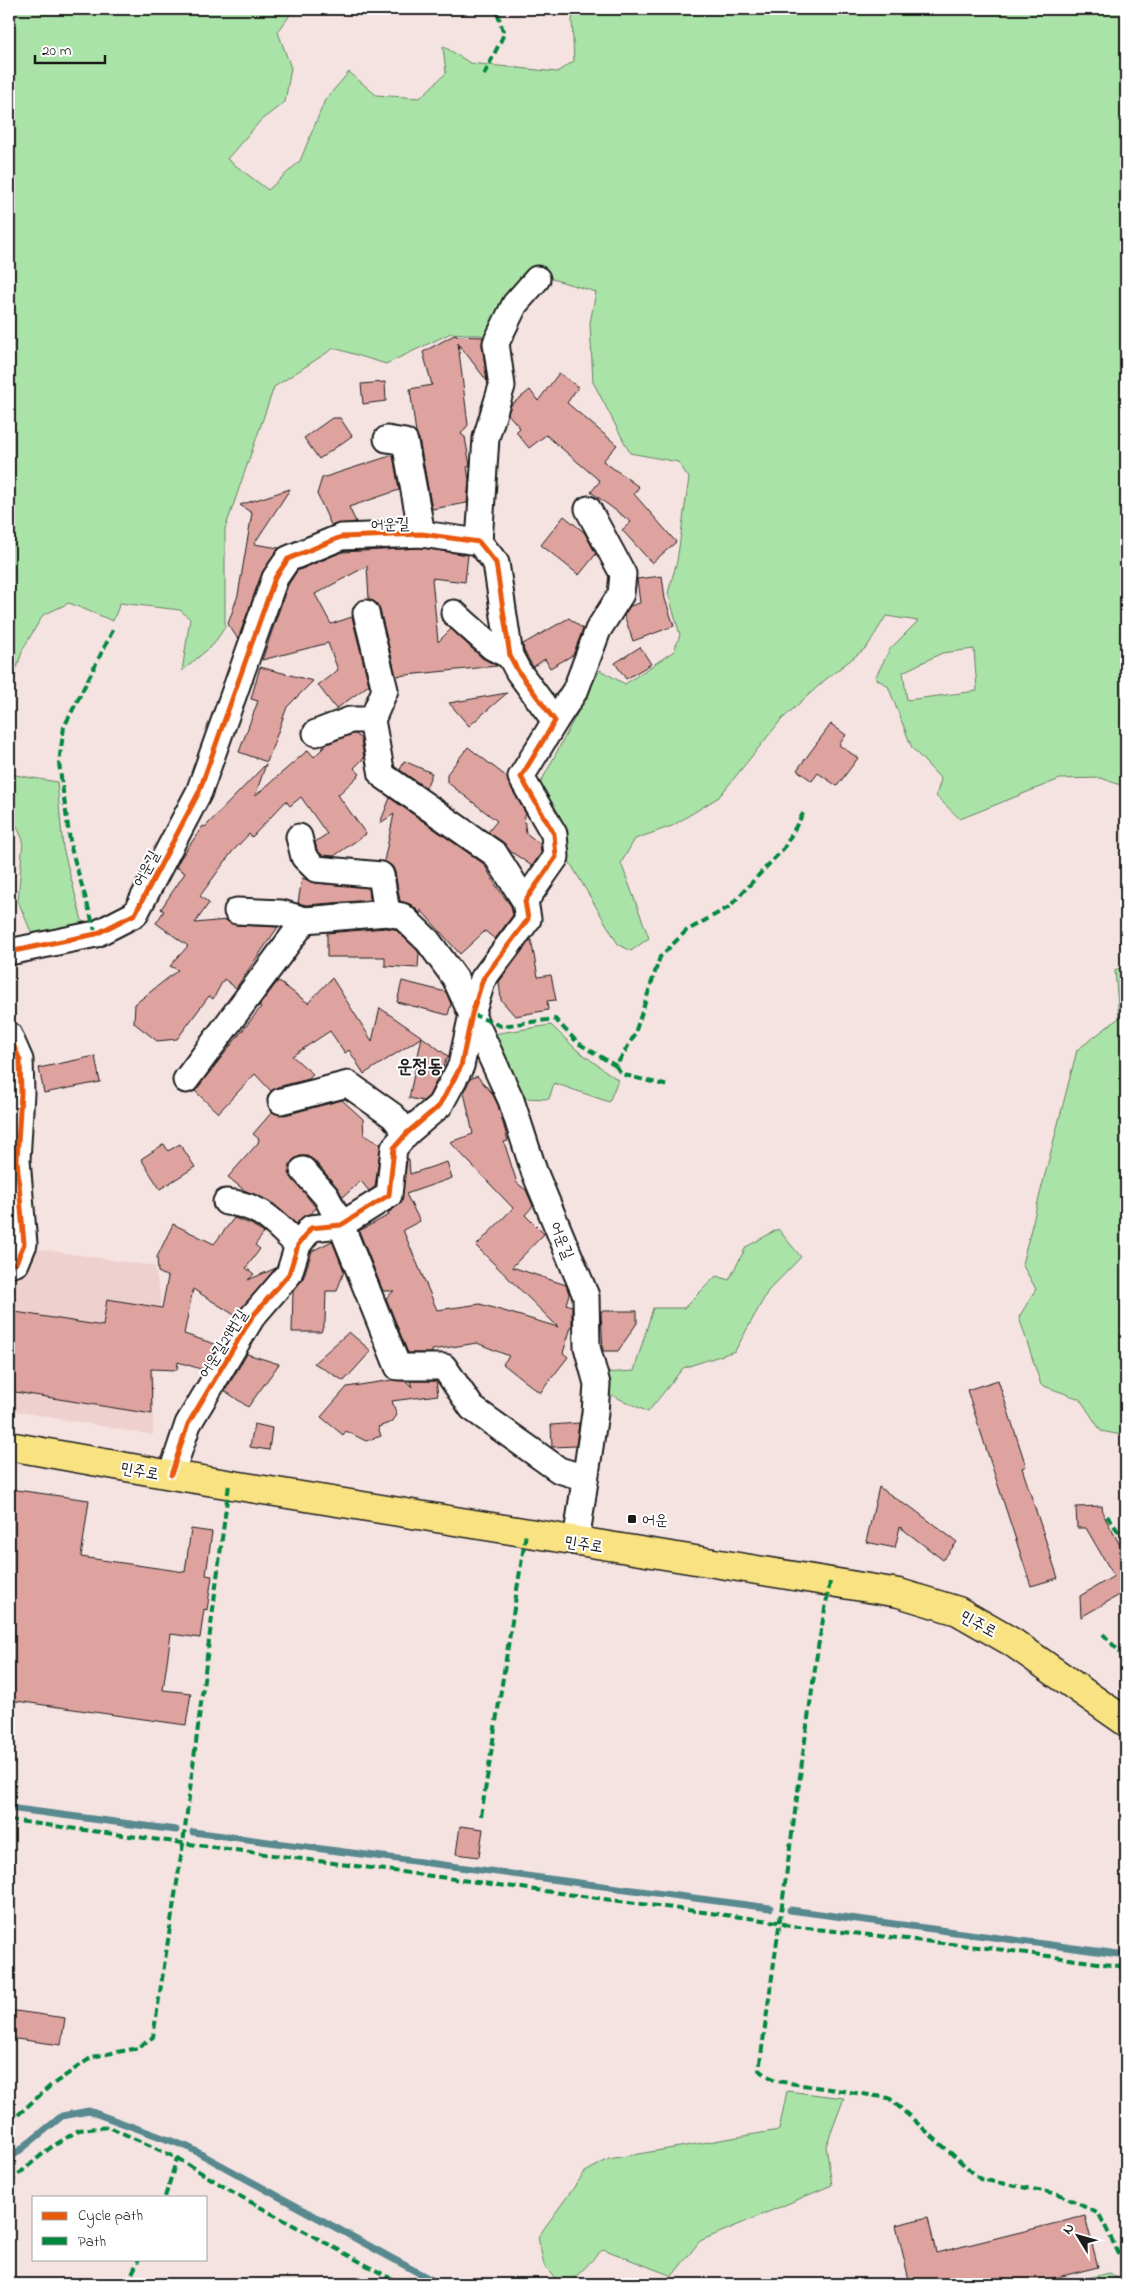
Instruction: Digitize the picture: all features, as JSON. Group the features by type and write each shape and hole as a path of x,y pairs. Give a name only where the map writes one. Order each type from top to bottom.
{"main road":[{"name":"민주로","path":"9,1446 171,1476 899,1593 958,1611 1012,1642 1126,1722"}],"street":[{"path":"537,279 515,304 496,343 502,386 486,438 479,542 496,562 510,656 518,671 555,721"},
{"name":"어운길","path":"387,439 405,442 422,534"},
{"path":"525,901 556,857 554,834 521,777 576,689 598,630 621,594 623,574 588,509"},
{"name":"어운길","path":"9,952 96,934 135,914 199,792 275,578 288,559 340,537 422,534 479,542"},
{"path":"366,613 385,690 372,720 382,775 496,854 525,901 528,919 483,979 472,1014"},
{"path":"454,613 492,647 510,656"},
{"path":"316,733 350,720 372,720"},
{"path":"299,837 304,858 316,869 381,875 387,913"},
{"name":"어운길","path":"237,911 281,913 305,920 387,913 402,916 428,941 455,978 511,1100 534,1171 586,1296 587,1347 597,1384 596,1413 576,1542"},
{"path":"186,1080 305,920"},
{"name":"어운길29번길","path":"171,1476 188,1424 252,1316 289,1274 298,1246 311,1228 341,1225 389,1194 394,1148 407,1132 440,1106 461,1066 472,1014"},
{"path":"9,1035 20,1060 21,1093 17,1160 24,1244 16,1263 9,1265"},
{"path":"281,1101 348,1084 393,1116 407,1132"},
{"path":"303,1170 326,1196 341,1225 398,1366 444,1367 472,1408 558,1470 585,1478"},
{"path":"226,1202 245,1204 263,1213 298,1246"}],"shaded area":[{"path":"38,1249 154,1266 161,1298 153,1348 153,1435 9,1410 9,1273 21,1271"}],"green space":[{"path":"9,9 294,9 278,32 291,68 285,102 261,120 227,159 268,190 300,161 325,100 349,72 376,95 420,98 446,73 443,46 470,63 557,72 574,61 572,20 575,9 1126,9 1126,787 1101,778 1060,779 960,819 936,796 941,779 912,748 888,686 875,678 890,649 918,621 886,616 867,647 825,680 781,720 719,797 672,826 635,839 621,863 649,938 631,951 618,944 566,856 560,824 540,784 600,670 625,684 674,651 680,635 668,593 677,561 689,478 678,462 630,453 593,382 590,323 596,292 532,273 493,336 451,333 386,364 334,348 274,387 225,529 225,627 213,645 182,671 190,619 180,610 120,603 113,621 69,603 43,615 23,649 9,691","holes":["974,649 977,691 907,700 903,672 942,653"]},
{"path":"9,774 57,782 63,848 85,932 34,939 18,901 23,840 11,813 9,813"},
{"path":"1126,965 1126,1436 1101,1431 1080,1399 1041,1385 1019,1317 1036,1289 1022,1264 1077,1050 1119,1018 1115,970"},
{"path":"551,1025 577,1050 618,1080 609,1102 554,1083 549,1099 524,1098 493,1034"},
{"path":"778,1229 801,1257 768,1291 735,1351 683,1368 648,1412 609,1394 604,1373 634,1371 653,1308 684,1308 716,1276 729,1280 746,1247"},
{"path":"787,2091 844,2098 826,2146 832,2185 700,2241 672,2276 603,2249 569,2284 560,2284 544,2265 538,2237 585,2172 609,2159 779,2130"},
{"path":"1109,2273 1126,2282 1126,2284 1062,2284"}],"building":[{"path":"456,334 457,336 483,337 482,345 487,381 458,343 468,425 461,434 465,437 470,466 467,467 469,480 467,503 432,509 419,439 416,433 410,389 432,385 423,352"},
{"path":"559,373 578,387 567,403 617,445 603,461 639,487 634,494 676,542 652,563 622,530 631,522 591,492 600,481 546,435 529,448 516,432 520,428 508,414 511,405 530,390 538,401"},
{"path":"385,382 386,401 363,404 361,384"},
{"path":"332,418 340,418 352,436 319,459 304,438"},
{"path":"393,455 399,490 349,507 356,522 331,525 317,494 322,478"},
{"path":"290,489 254,544 279,548 262,573 238,639 228,624 238,595 252,513 240,505"},
{"path":"564,516 584,532 596,554 579,575 541,545"},
{"path":"421,548 468,555 465,582 432,578 438,642 451,629 482,658 497,666 396,676 380,610 376,603 369,599 367,566 315,594 331,624 352,617 369,685 336,709 318,685 338,670 328,643 262,660 288,585 297,571 342,552"},
{"path":"662,576 665,599 674,626 633,641 624,615 630,606 640,603 637,579"},
{"path":"569,618 583,629 573,655 550,668 545,659 533,667 524,651 523,644"},
{"path":"640,647 651,664 626,679 615,663"},
{"path":"260,667 313,681 287,707 267,762 239,752 258,701 251,699"},
{"path":"507,693 469,726 449,703"},
{"path":"831,724 846,735 839,745 858,758 837,786 818,773 812,781 797,770"},
{"path":"356,734 361,739 364,758 354,768 360,774 338,795 366,834 334,856 322,855 317,850 315,842 327,834 301,797 290,806 286,801 252,837 249,834 232,852 200,896 209,903 195,923 227,920 236,925 278,927 236,988 224,979 213,999 209,996 177,1039 157,1041 134,1023 135,1004 178,970 170,966 188,946 156,923 164,911 161,909 185,873 176,867 180,859 203,826 205,827 266,764 255,796 308,750 314,757 327,744"},
{"path":"468,747 507,777 526,814 524,817 526,833 540,844 541,853 532,866 510,851 503,842 488,832 497,821 447,782 447,774"},
{"path":"404,761 432,773 426,788 400,770"},
{"path":"390,798 484,864 497,887 511,906 513,915 495,939 485,931 460,954 421,910 421,914 412,905 400,901 393,867 384,861 394,814 380,823"},
{"path":"302,878 315,883 369,888 370,900 306,905 298,903"},
{"path":"386,928 395,929 417,950 419,953 418,968 385,966 385,957 327,957 327,933"},
{"path":"531,939 538,977 551,975 556,1000 547,1001 548,1010 515,1016 501,1000 499,982"},
{"path":"332,978 372,1041 380,1008 422,1037 364,1074 349,1050 345,1053 330,1031 292,1056 313,1074 309,1079 277,1087 271,1091 255,1074 218,1113 195,1091 261,1007 259,1006 278,981 308,1003"},
{"path":"402,981 446,992 451,1004 448,1015 397,1002"},
{"path":"422,1037 448,1056 429,1096 423,1101 409,1098"},
{"path":"95,1056 100,1082 44,1093 39,1068"},
{"path":"477,1076 492,1093 498,1105 508,1141 504,1142 517,1183 526,1190 533,1206 525,1215 544,1234 512,1267 566,1285 569,1294 566,1304 572,1306 572,1324 563,1353 568,1357 540,1393 503,1364 509,1356 477,1343 432,1350 432,1353 408,1353 386,1298 394,1291 383,1291 359,1231 389,1215 388,1213 401,1203 407,1159 409,1159 410,1174 447,1162 452,1178 406,1194 420,1221 403,1230 437,1310 480,1304 558,1327 476,1246 513,1208 450,1142 473,1134 464,1092 470,1079"},
{"path":"342,1100 363,1119 364,1135 381,1144 375,1187 369,1191 361,1181 343,1197 314,1160 307,1156 300,1156 293,1160 289,1173 316,1208 311,1214 304,1216 296,1224 274,1204 244,1190 228,1177 258,1143 259,1139 253,1134 272,1112 285,1115"},
{"path":"164,1144 168,1151 180,1144 195,1167 160,1189 141,1159"},
{"path":"234,1218 251,1224 264,1233 255,1245 260,1249 246,1268 254,1274 248,1280 276,1268 236,1316 193,1289 184,1334 218,1345 204,1370 178,1362 177,1370 151,1369 152,1414 9,1391 9,1311 103,1326 107,1299 162,1308 168,1277 158,1272 157,1257 173,1224 214,1244"},
{"path":"332,1241 344,1271 337,1291 326,1291 325,1322 321,1332 292,1332 293,1291 303,1279 312,1251"},
{"path":"601,1311 637,1311 637,1323 618,1351 603,1351"},
{"path":"349,1332 371,1351 344,1381 314,1363"},
{"path":"247,1354 279,1364 248,1407 225,1391"},
{"path":"392,1380 406,1381 412,1387 410,1381 436,1381 438,1395 392,1401 397,1415 392,1422 378,1427 381,1436 366,1441 346,1431 343,1435 321,1417 347,1387"},
{"path":"998,1380 1026,1466 1022,1468 1058,1578 1031,1586 967,1390"},
{"path":"579,1423 576,1446 552,1447 551,1425"},
{"path":"254,1424 272,1428 269,1450 250,1447"},
{"path":"879,1487 908,1505 957,1542 943,1560 900,1527 895,1548 866,1542"},
{"path":"9,1489 89,1500 81,1557 185,1572 191,1529 212,1532 206,1575 212,1576 207,1610 204,1609 200,1638 171,1634 163,1690 191,1693 186,1725 9,1700"},
{"path":"1102,1506 1103,1514 1126,1556 1126,1597 1123,1593 1081,1617 1080,1596 1114,1576 1086,1528 1077,1528 1076,1507"},
{"path":"460,1826 483,1829 479,1857 456,1854"},
{"path":"9,2010 65,2018 61,2045 9,2038"},
{"path":"1085,2216 1098,2267 1030,2284 910,2284 896,2225 928,2217 936,2253"}],"waterway":[{"path":"9,1808 176,1830"},
{"path":"193,1832 770,1908"},
{"path":"790,1910 1126,1955"},
{"path":"9,2159 62,2116 89,2111 188,2147 439,2284"}],"marked path":[{"path":"484,75 504,34 496,9"},
{"path":"96,934 71,848 59,763 64,727 113,630"},
{"path":"472,1014 501,1026 555,1019 578,1043 616,1066 634,1036 660,957 686,931 729,907 784,848 805,810"},
{"path":"616,1066 621,1074 668,1086"},
{"path":"9,2123 49,2087 92,2057 138,2048 153,2037 183,1844 229,1484"},
{"path":"1107,1516 1126,1542"},
{"path":"481,1816 526,1533"},
{"path":"830,1582 818,1647 759,2070 776,2081 889,2098 980,2179 1059,2194 1099,2214 1126,2268"},
{"path":"1103,1634 1126,1659"},
{"path":"9,1820 778,1922 789,1926 1005,1950 1126,1967"},
{"path":"9,2182 50,2148 79,2130 109,2127 177,2158 236,2194 401,2284"},
{"path":"165,2196 177,2158"},
{"path":"127,2284 139,2260"}],"cycle path":[{"path":"9,952 96,934 135,914 199,792 275,578 288,559 341,537 422,534 479,542 496,563 510,656 518,671 555,721 521,777 554,834 556,857 525,901 528,919 483,979 472,1014 461,1066 440,1105 407,1133 394,1148 389,1195 341,1225 311,1228 298,1245 289,1274 252,1317 188,1424 171,1475"},
{"path":"9,1035 20,1060 21,1093 17,1160 24,1244 16,1263 9,1265"}],"place":[{"name":"어운","path":"632,1519"}],"district":[{"name":"운정동","path":"420,1065"}]}
